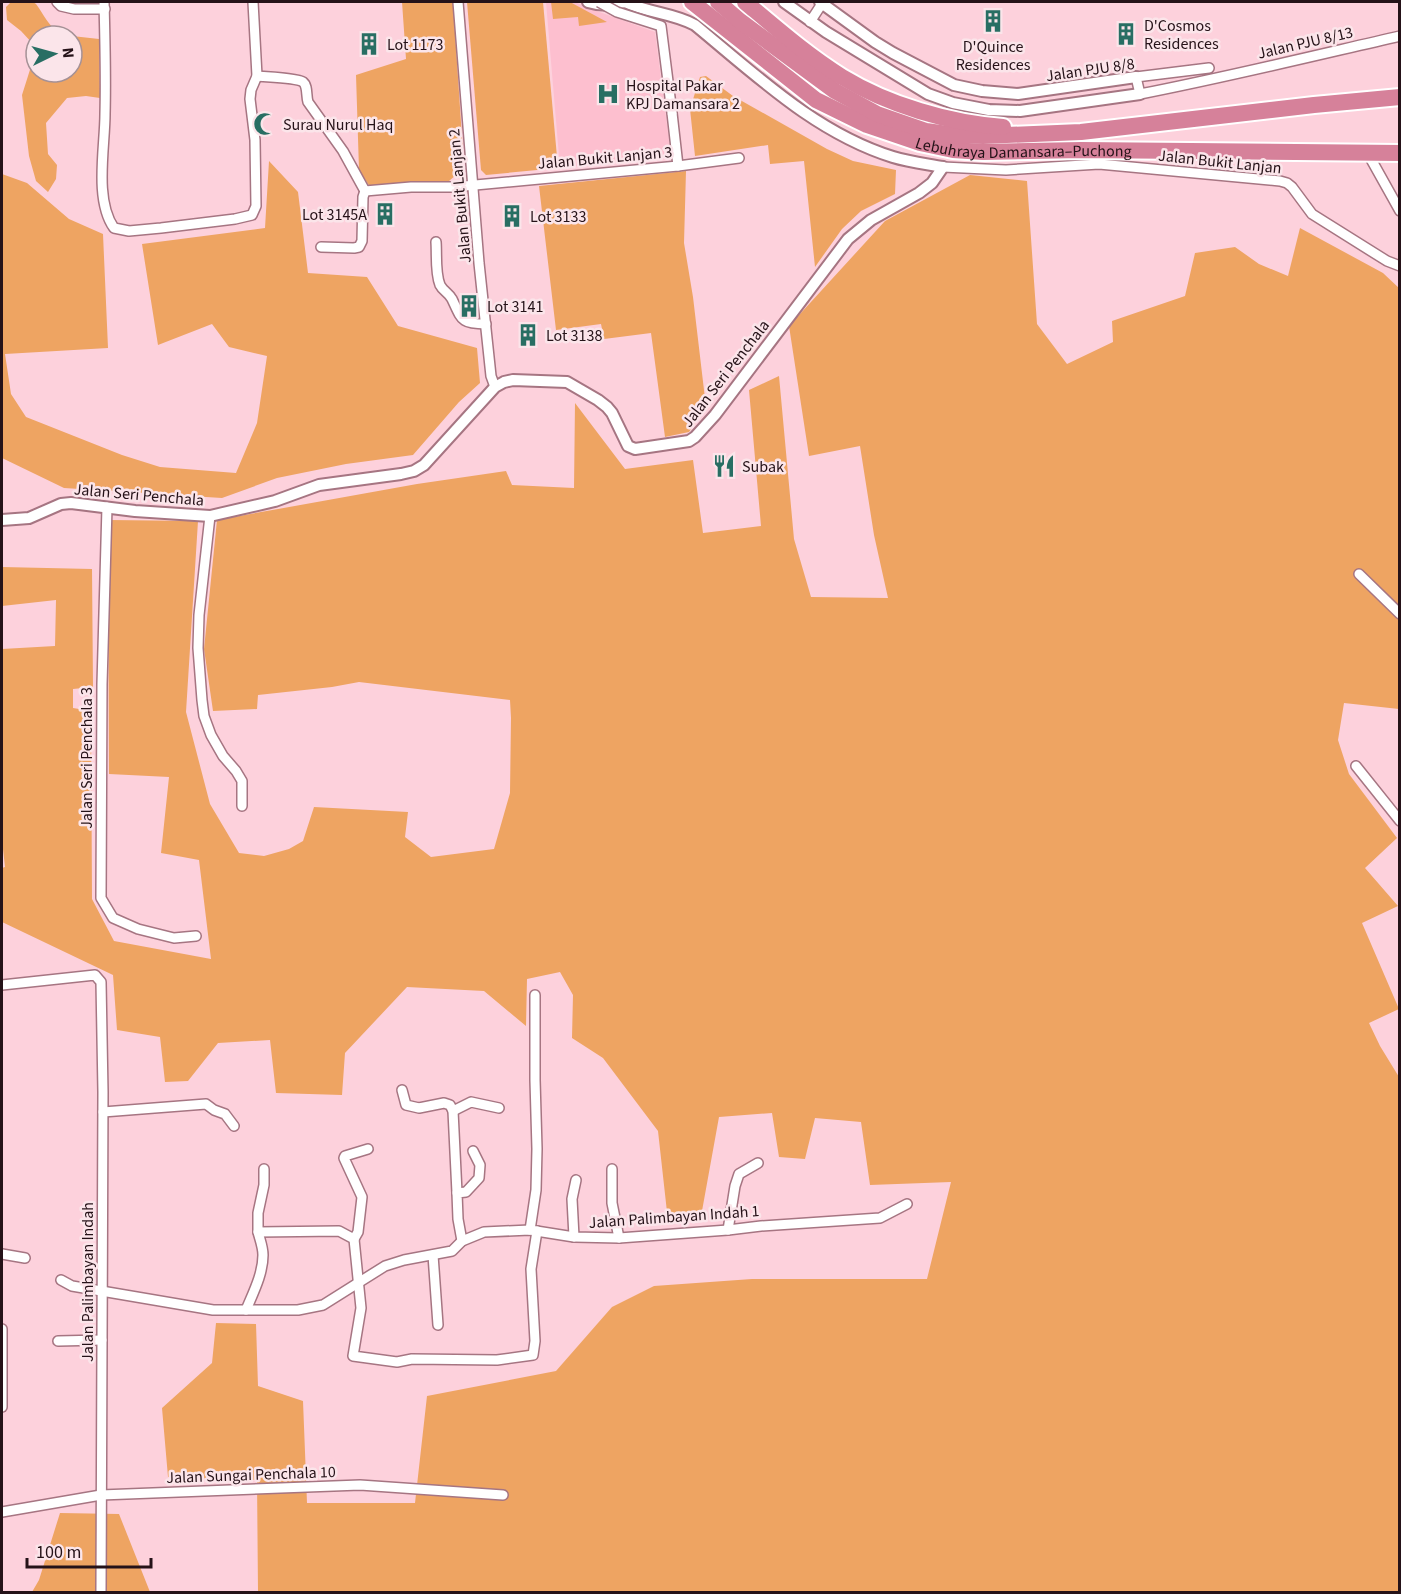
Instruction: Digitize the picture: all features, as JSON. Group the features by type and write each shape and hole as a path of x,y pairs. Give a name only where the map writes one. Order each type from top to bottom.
{"highway":[{"name":"Lebuhraya Damansara–Puchong","path":"692,2 816,100 867,125 920,143 953,150 983,152 1081,150 1400,153"},
{"name":"Lebuhraya Damansara–Puchong","path":"718,2 740,21 835,91 877,114 926,131 954,135 1082,132 1400,97"},
{"path":"745,2 841,76 868,91 905,106 987,126 1082,132"}],"street":[{"path":"57,2 61,6 74,9 105,5 103,181 105,213 114,228 129,231 235,219 255,211 255,140 249,99 258,76 253,2"},
{"name":"Jalan Bukit Lanjan 2","path":"458,2 490,376 495,387"},
{"name":"Jalan Bukit Lanjan","path":"588,2 614,6 625,2 686,20 816,122 846,138 895,158 943,167 1006,170 1100,164 1280,181 1292,187 1312,214 1387,261 1400,266"},
{"path":"600,2 617,12 661,26 678,166"},
{"name":"Jalan PJU 8/8","path":"784,2 810,22 928,94 953,103 989,110 1020,111 1166,89"},
{"path":"810,22 822,2"},
{"name":"Jalan PJU 8/8","path":"822,2 893,53 954,85 982,91 1018,94 1209,68 1197,74"},
{"name":"Jalan PJU 8/13","path":"1166,89 1400,36"},
{"path":"1179,72 1218,78"},
{"path":"1166,89 1188,81 1197,74"},
{"path":"258,76 289,79 303,82 306,85 306,97 312,109 343,151 365,191 362,241 359,247 354,249 321,247"},
{"path":"1136,77 1140,94"},
{"path":"1367,152 1400,211"},
{"name":"Jalan Bukit Lanjan 3","path":"365,191 411,187 454,187 739,158"},
{"name":"Jalan Seri Penchala","path":"2,520 29,518 71,502 210,516 274,501 319,485 414,471 424,465 495,387 513,380 567,382 607,407 628,446 636,448 689,441 715,415 848,239 871,220 919,193 932,183 943,167"},
{"path":"436,242 441,286 452,298 461,319 486,324"},
{"name":"Jalan Seri Penchala 3","path":"107,507 102,684 101,898 114,918 138,929 174,938 196,936"},
{"path":"210,516 198,648 202,700 204,716 211,735 242,781 242,806"},
{"path":"1359,574 1400,614"},
{"path":"1356,766 1400,821"},
{"name":"Jalan Palimbayan Indah","path":"2,985 95,975 101,982 103,1112 101,1593"},
{"path":"368,1149 344,1158 362,1197 358,1232 354,1239 361,1308 353,1356 397,1362 411,1359 497,1360 533,1355 535,1341 531,1269 537,1149 535,995"},
{"path":"402,1090 406,1105 419,1108 444,1103 450,1105 453,1111 458,1219 462,1241"},
{"path":"453,1111 471,1102 499,1108"},
{"path":"103,1112 206,1104 225,1114 234,1126"},
{"path":"457,1193 466,1192 479,1178 480,1165 472,1151"},
{"path":"728,1230 739,1174 758,1163"},
{"path":"246,1310 258,1281 263,1256 258,1232 258,1214 264,1169"},
{"path":"612,1169 612,1203 619,1238"},
{"path":"574,1237 572,1198 576,1180"},
{"name":"Jalan Palimbayan Indah 1","path":"61,1280 72,1286 213,1310 298,1310 322,1305 385,1266 452,1251 462,1241 484,1232 533,1231 574,1237 619,1238 880,1218 907,1204"},
{"path":"258,1232 339,1230 354,1239"},
{"path":"2,1254 25,1258"},
{"path":"433,1255 438,1325"},
{"path":"2,1329 2,1407"},
{"path":"58,1341 102,1340"},
{"name":"Jalan Sungai Penchala 10","path":"2,1512 101,1494 360,1485 503,1495"}],"shaded area":[{"path":"11,2 33,2 50,24 24,24 24,34 7,20 6,7"},
{"path":"402,2 453,2 464,168 449,181 370,187 359,170 356,75 406,59"},
{"path":"467,2 543,2 558,168 486,175 481,170"},
{"name":"Hospital Pakar KPJ Damansara 2","path":"546,2 575,2 655,32 671,156 560,168"},
{"path":"551,2 570,2 607,22 579,26 578,17 553,19"},
{"path":"84,37 99,39 100,98 86,96 67,98 46,123 48,154 57,165 56,179 48,192 36,181 29,156 22,95 25,84 84,84"},
{"path":"706,76 733,96 827,149 853,161 896,170 895,194 861,211 842,229 815,267 804,161 770,164 768,145 695,156 690,109 700,77"},
{"path":"269,161 298,192 308,273 367,277 398,326 477,348 480,383 459,402 413,455 346,464 277,478 222,498 64,488 2,458 2,174 27,183 69,219 103,234 108,348 5,354 11,394 26,417 122,455 160,467 236,473 257,423 267,356 229,347 212,324 158,345 142,244 265,228"},
{"path":"686,171 684,243 706,407 689,432 665,437 651,333 604,339 601,324 556,330 539,186"},
{"path":"970,175 1027,181 1037,324 1067,364 1113,342 1112,321 1185,296 1195,253 1235,247 1259,264 1288,276 1300,228 1383,273 1400,289 1399,709 1344,703 1338,740 1349,774 1397,838 1365,868 1398,906 1362,923 1399,1009 1369,1023 1399,1077 1399,1592 258,1592 257,1480 168,1477 162,1408 212,1363 216,1323 256,1324 258,1386 303,1401 307,1503 415,1503 427,1396 556,1371 612,1307 654,1286 752,1279 927,1279 951,1182 870,1185 861,1122 815,1118 805,1159 779,1157 772,1113 719,1117 700,1222 668,1221 658,1131 603,1058 572,1038 573,995 560,972 527,979 526,1026 484,991 407,987 345,1053 342,1095 276,1093 270,1040 218,1043 188,1081 165,1082 160,1037 117,1030 113,975 2,922 2,868 5,867 2,840 2,649 55,646 56,600 2,606 2,567 92,569 93,687 73,689 73,708 91,711 92,899 114,941 211,959 199,860 161,853 169,777 109,774 108,520 198,521 186,712 210,804 239,853 264,856 289,849 303,841 314,807 408,812 405,837 431,857 494,849 510,793 510,700 359,682 258,695 257,709 213,711 204,649 217,520 417,484 506,471 512,485 574,488 575,403 625,469 693,460 703,533 761,526 749,390 779,376 794,539 811,597 888,598 874,535 860,446 809,456 789,326 885,221"},
{"path":"60,1513 119,1514 150,1592 32,1592 39,1580"}],"place":[{"name":"D'Quince Residences","path":"993,21"},
{"name":"D'Cosmos Residences","path":"1126,34"},
{"name":"Lot 1173","path":"369,44"},
{"name":"Hospital Pakar KPJ Damansara 2","path":"608,94"},
{"name":"Surau Nurul Haq","path":"265,124"},
{"name":"Lot 3145A","path":"385,214"},
{"name":"Lot 3133","path":"512,216"},
{"name":"Lot 3141","path":"469,306"},
{"name":"Lot 3138","path":"528,335"},
{"name":"Subak","path":"724,466"}]}
